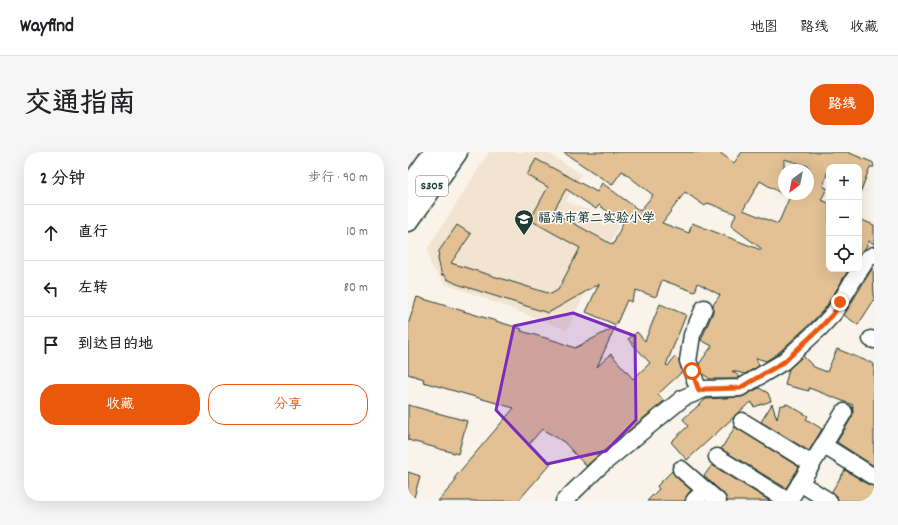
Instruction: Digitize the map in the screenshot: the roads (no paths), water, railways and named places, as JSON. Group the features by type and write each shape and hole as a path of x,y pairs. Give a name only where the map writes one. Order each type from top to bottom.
{"main road":[{"name":"S305","path":"408,191 435,152"},
{"name":"S305","path":"408,220 456,152"}],"street":[{"path":"564,501 599,467 683,398 705,389 740,388 784,362 834,313 868,258 874,255"},
{"path":"699,391 688,360 692,335 704,308"},
{"path":"717,457 788,501 844,412"},
{"path":"742,421 812,464"},
{"path":"824,445 874,477"},
{"path":"681,469 700,495 718,501"},
{"path":"800,483 830,501"}],"place":[{"name":"福清市第二实验小学","path":"524,236"}]}
